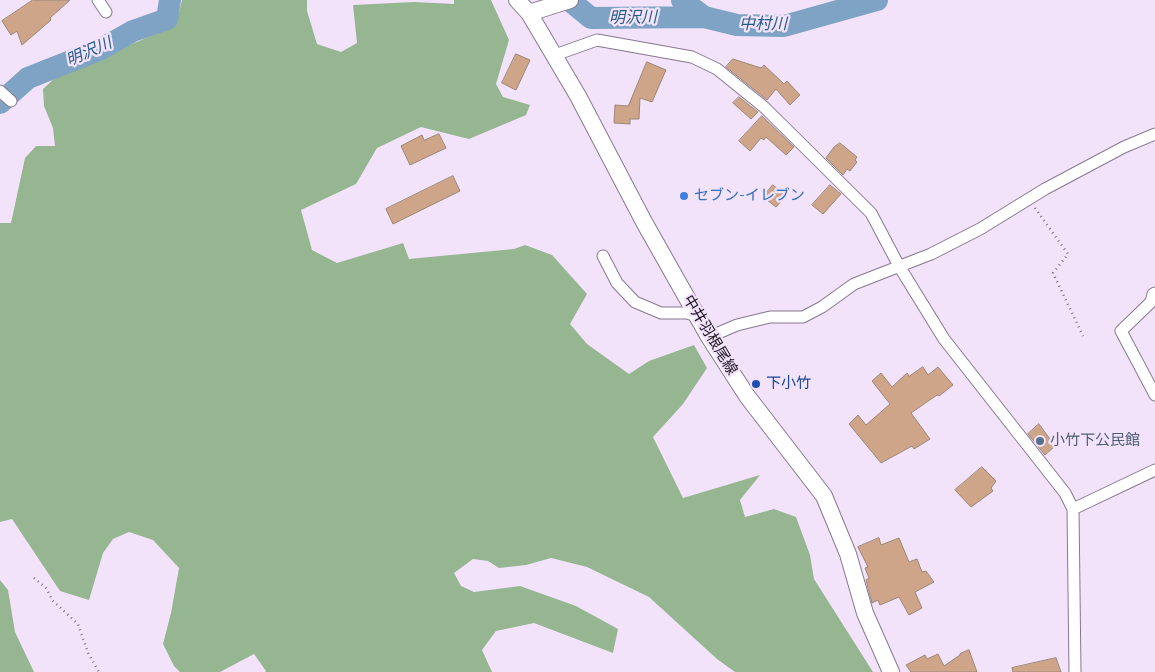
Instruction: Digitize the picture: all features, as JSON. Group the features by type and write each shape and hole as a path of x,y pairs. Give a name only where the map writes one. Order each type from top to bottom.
{"main road":[{"name":"中井羽根尾線","path":"517,0 529,13 578,96 644,222 709,337 747,396 824,496 848,554 865,613 891,672"},
{"path":"529,13 564,2"}],"street":[{"path":"98,0 106,12"},
{"path":"555,56 597,40 692,57 716,69 764,107 870,213 899,266 944,339 1065,492 1073,509 1075,672"},
{"path":"0,91 11,101"},
{"path":"709,337 737,325 770,317 804,317 822,308 854,284 931,254 980,229 1028,199 1124,147 1155,134"},
{"path":"603,256 617,284 635,302 661,313 686,313 697,316"},
{"path":"1155,294 1153,294 1151,302 1121,331 1155,395"},
{"path":"1073,509 1155,470"}],"path":[{"path":"1028,199 1068,254 1053,273 1083,336"},
{"path":"34,578 46,588 53,601 78,624 88,653 99,672"}],"green space":[{"path":"182,0 307,0 307,11 317,44 341,52 357,43 353,5 414,2 454,4 454,0 491,0 509,40 496,84 503,97 530,105 526,115 469,139 421,127 377,148 356,184 301,210 312,250 337,263 403,243 409,259 514,249 525,245 552,255 587,294 570,324 587,344 629,374 649,361 694,345 707,368 683,404 653,437 683,498 760,475 740,500 745,517 774,509 796,517 810,555 814,579 873,672 735,672 717,659 649,597 587,567 551,558 526,565 499,568 488,561 473,559 454,573 461,586 474,592 520,586 576,606 618,629 613,653 534,623 496,631 482,650 492,672 265,672 254,654 220,672 180,672 174,666 163,644 179,568 153,540 129,532 113,539 103,553 89,600 60,591 12,519 0,522 0,223 11,223 25,158 36,146 55,146 53,128 44,106 43,89 56,77 176,25"},
{"path":"0,580 8,590 15,632 34,672 0,672"}],"building":[{"path":"33,0 70,0 50,18 51,20 22,45 17,31 11,35 2,21"},
{"path":"516,54 530,60 516,90 502,83"},
{"path":"733,59 761,68 764,65 784,84 787,81 800,95 790,105 776,89 767,100 726,67"},
{"path":"647,62 666,70 652,102 640,98 639,119 630,119 630,124 614,123 615,105 628,106"},
{"path":"739,97 758,112 751,119 733,103"},
{"path":"762,116 794,147 786,155 766,137 764,140 761,138 750,151 739,141"},
{"path":"439,134 446,148 410,165 401,146 422,135 424,140"},
{"path":"840,143 857,157 855,160 857,162 850,171 847,169 843,175 826,158 834,147"},
{"path":"453,176 460,191 393,224 386,209"},
{"path":"773,185 786,196 776,207 763,197"},
{"path":"830,185 841,194 823,214 812,205"},
{"path":"923,367 928,375 938,367 953,385 911,413 930,439 914,449 912,446 881,463 849,424 858,415 866,425 890,404 872,381 881,373 892,387 907,373 909,376"},
{"name":"小竹下公民館","path":"1039,424 1055,446 1045,455 1028,434"},
{"path":"982,467 996,481 991,488 993,491 971,507 955,490"},
{"path":"879,538 881,545 899,538 909,562 917,559 922,572 926,571 934,582 915,592 922,608 909,615 899,597 880,605 878,600 872,603 866,580 869,578 865,568 868,567 858,547"},
{"path":"969,650 977,672 911,672 906,665 925,655 927,659 938,654 944,666"},
{"path":"1056,658 1061,672 1013,672 1012,668"}],"waterway":[{"name":"明沢川","path":"0,103 28,78 101,49 133,31 167,19 170,0"},
{"name":"明沢川","path":"569,0 591,18 704,17"},
{"name":"中村川","path":"682,0 704,17 737,25 784,26 877,0"}],"place":[{"name":"セブン-イレブン","path":"684,196"},
{"name":"下小竹","path":"756,384"},
{"name":"小竹下公民館","path":"1040,441"}]}
